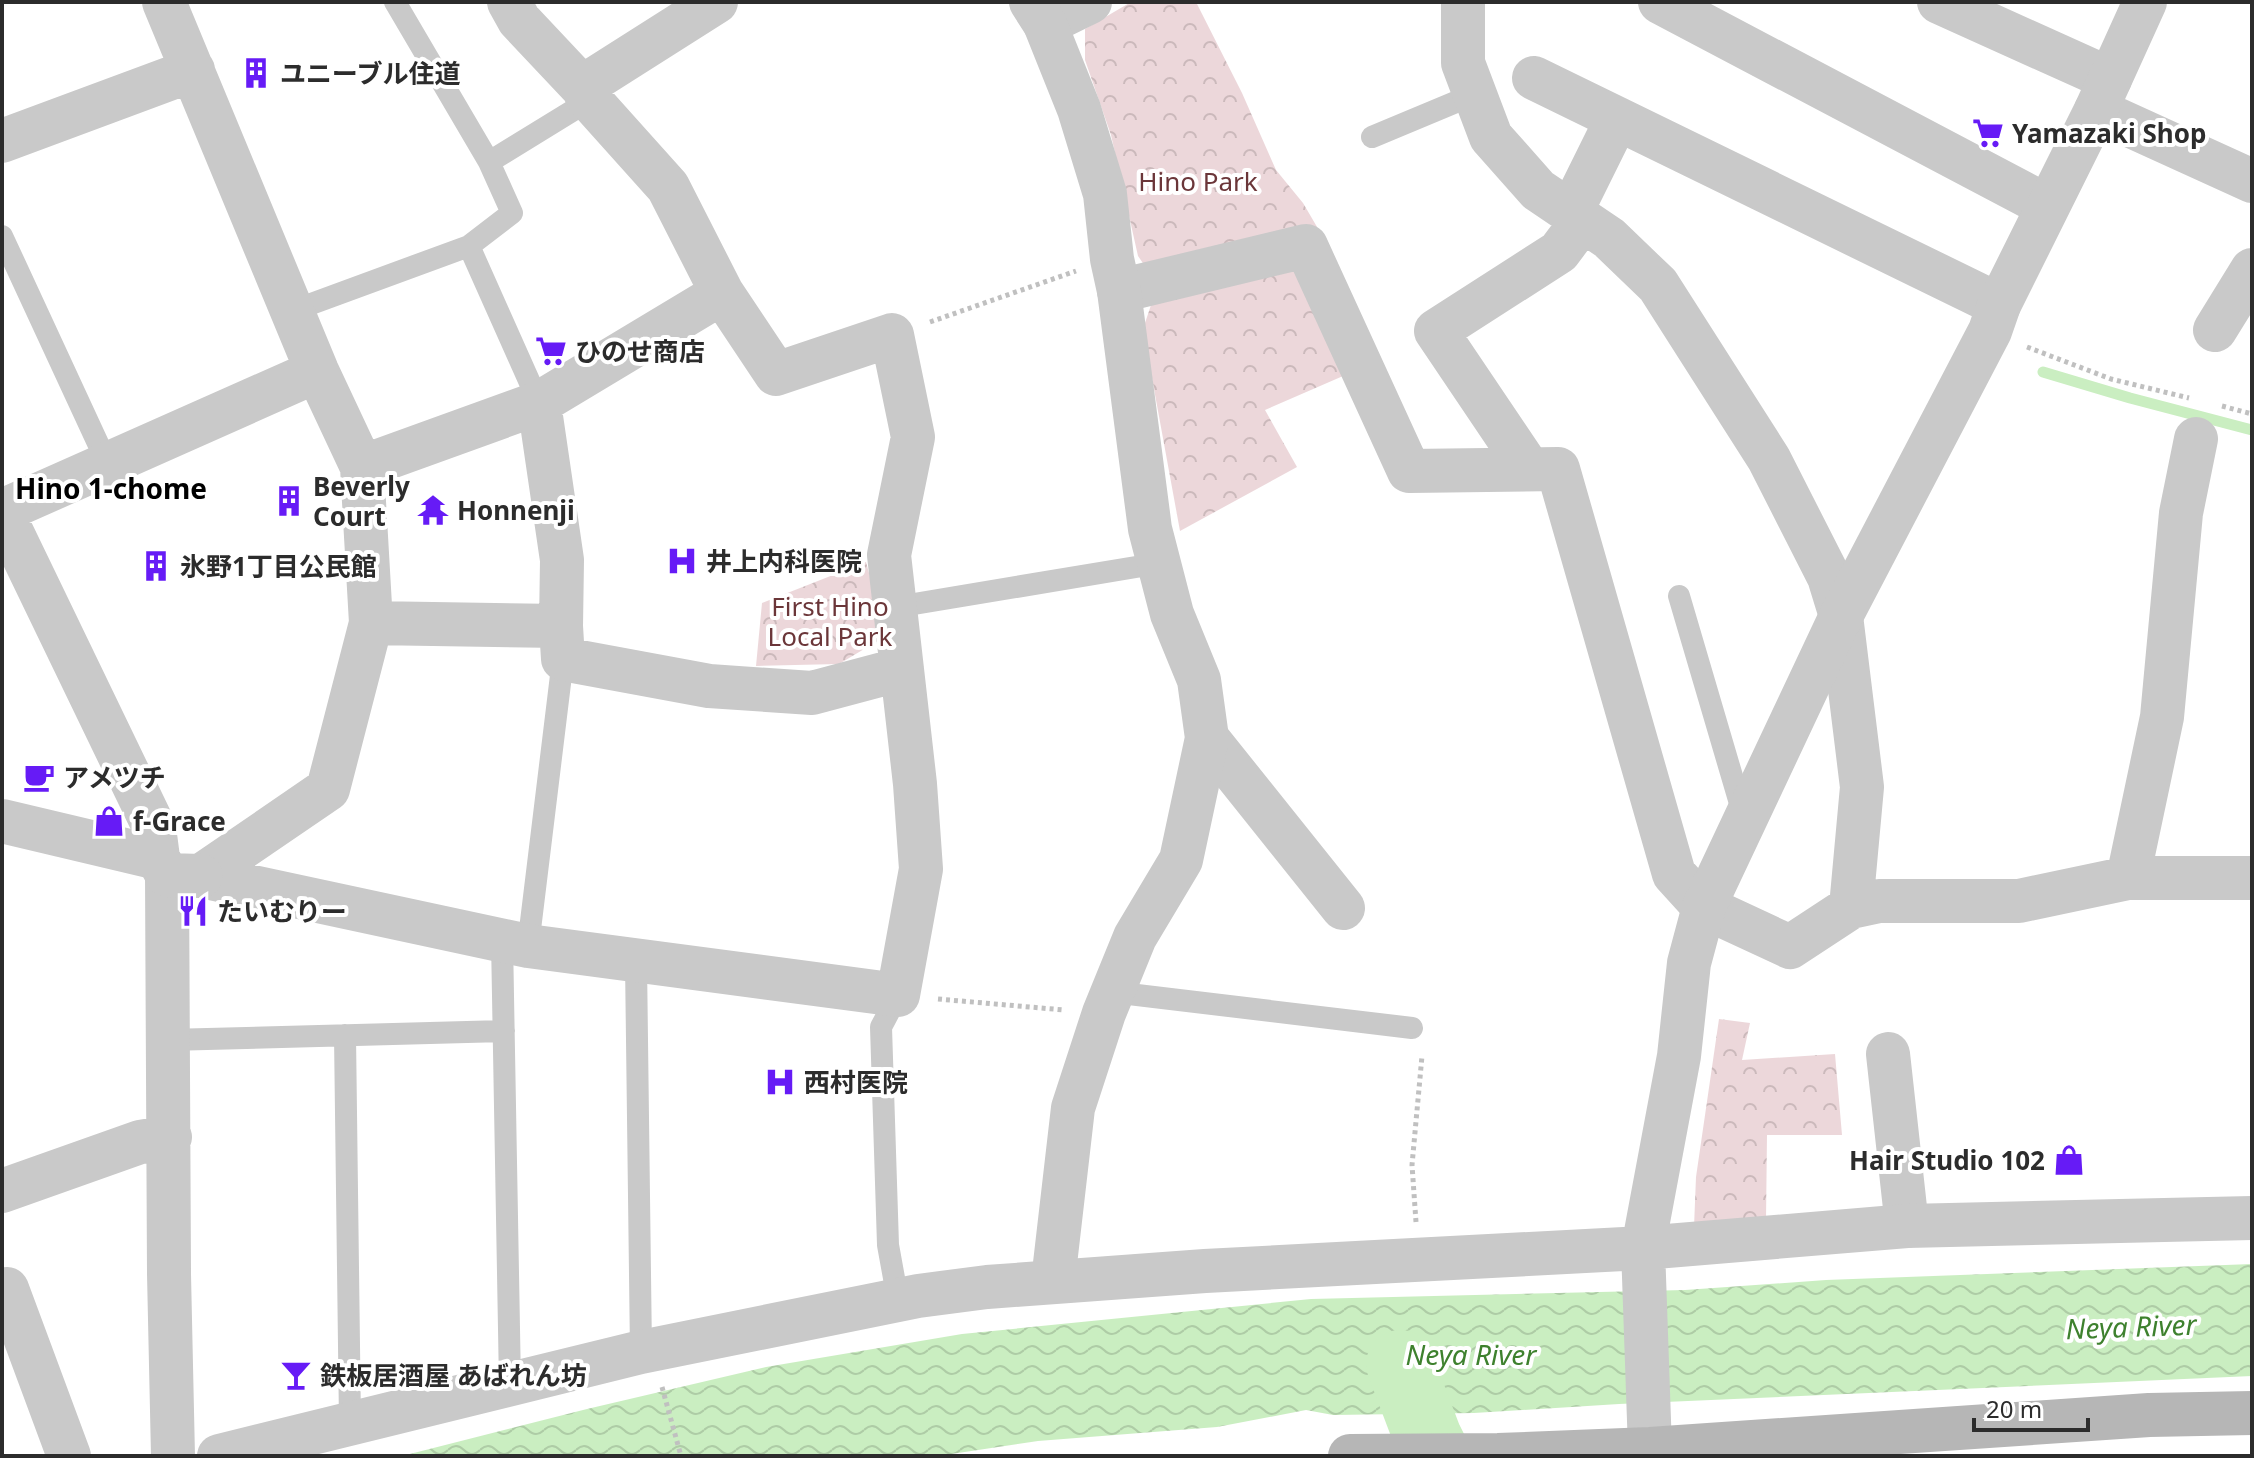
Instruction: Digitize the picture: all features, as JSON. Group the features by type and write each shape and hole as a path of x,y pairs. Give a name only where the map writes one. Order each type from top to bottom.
{"main road":[{"path":"1352,1456 1498,1455 1650,1449 2149,1415 2252,1413"}],"street":[{"path":"164,2 317,371 362,467 371,623 328,789 175,869"},
{"path":"2,821 175,869 515,943 636,962 898,995 921,869 915,784 889,555 913,437 892,335 776,374 722,293 668,187 519,20 509,2"},
{"path":"586,94 716,2"},
{"path":"1053,1281 1073,1108 1112,992 1135,937 1181,860 1207,738 1199,680 1172,614 1150,529 1105,194 1079,109 1038,13 1090,2"},
{"path":"1463,2 1463,63 1491,137 1538,190 1609,238 1658,285 1769,459 1829,577 1841,616 1862,787 1851,907"},
{"path":"1660,2 2047,206"},
{"path":"1939,2 2252,181"},
{"path":"1650,1449 1643,1260 1679,1056 1689,963 1704,907 1841,616 1994,318 2145,2"},
{"path":"2,141 193,70"},
{"path":"1534,78 1994,318"},
{"path":"1529,469 1436,331 1559,252 1617,119"},
{"path":"1115,275 1306,246 1409,471 1558,469 1674,874 1704,907 1790,947 1851,907 1879,901 2019,901 2128,878 2252,878"},
{"path":"2215,330 2252,270"},
{"path":"362,467 539,403 722,293"},
{"path":"173,1456 168,1040 175,869 2,512 317,371"},
{"path":"539,403 562,560 562,643"},
{"path":"2128,878 2162,717 2181,513 2205,415"},
{"path":"371,623 562,643 709,686 812,693 902,669"},
{"path":"1207,738 1343,908"},
{"path":"1888,1054 1907,1226"},
{"path":"2,1191 140,1142 170,1137"},
{"path":"219,1456 510,1384 650,1364 898,1300 987,1287 1418,1260 1643,1260 1907,1226 2252,1218"},
{"path":"2,1291 7,1289 69,1456"}],"lane":[{"path":"292,311 469,246 512,213 489,162 395,2"},
{"path":"489,162 586,94"},
{"path":"1372,137 1475,94"},
{"path":"2,236 108,465"},
{"path":"469,246 539,403"},
{"path":"896,607 1160,563"},
{"path":"1679,596 1744,819"},
{"path":"510,1384 504,1031 562,643"},
{"path":"636,962 650,1364"},
{"path":"1112,992 1412,1028"},
{"path":"898,995 881,1027 888,1245 898,1300"},
{"path":"168,1040 504,1031"},
{"path":"345,1035 350,1423"}],"path":[{"path":"892,335 1115,275"},
{"path":"1994,318 2029,348 2205,415 2252,414"},
{"path":"898,995 1060,1010"},
{"path":"1412,1028 1424,1041 1412,1165 1418,1260"},
{"path":"650,1364 681,1456"}],"green space":[{"name":"Hino Park","path":"1131,2 1196,2 1242,93 1276,170 1303,203 1320,232 1147,269 1138,256 1111,135 1085,60 1085,29"},
{"path":"1300,265 1350,373 1265,410 1297,467 1180,531 1143,329 1154,296"},
{"name":"First Hino Local Park","path":"866,562 886,636 839,664 756,666 762,603"},
{"path":"1719,1019 1750,1023 1742,1060 1835,1054 1842,1135 1767,1135 1766,1220 1694,1227 1696,1177"}],"water":[{"name":"Neya River","path":"2252,1264 2252,1376 1474,1413 1333,1415 1306,1410 1217,1427 1038,1441 938,1456 402,1456 766,1367 962,1334 1311,1299 1685,1290 1826,1280"}],"waterway":[{"path":"2043,372 2252,430"},
{"path":"1400,1364 1437,1456"}],"place":[{"name":"ユニーブル住道","path":"256,73"},
{"name":"Yamazaki Shop","path":"1988,133"},
{"name":"ひのせ商店","path":"551,351"},
{"name":"Beverly Court","path":"289,501"},
{"name":"Honnenji","path":"433,510"},
{"name":"井上内科医院","path":"682,561"},
{"name":"氷野1丁目公民館","path":"156,566"},
{"name":"アメツチ","path":"39,777"},
{"name":"f-Grace","path":"109,821"},
{"name":"たいむりー","path":"193,911"},
{"name":"西村医院","path":"780,1082"},
{"name":"Hair Studio 102","path":"2069,1160"},
{"name":"鉄板居酒屋 あばれん坊","path":"296,1375"}],"district":[{"name":"Hino 1-chome","path":"111,488"}]}
